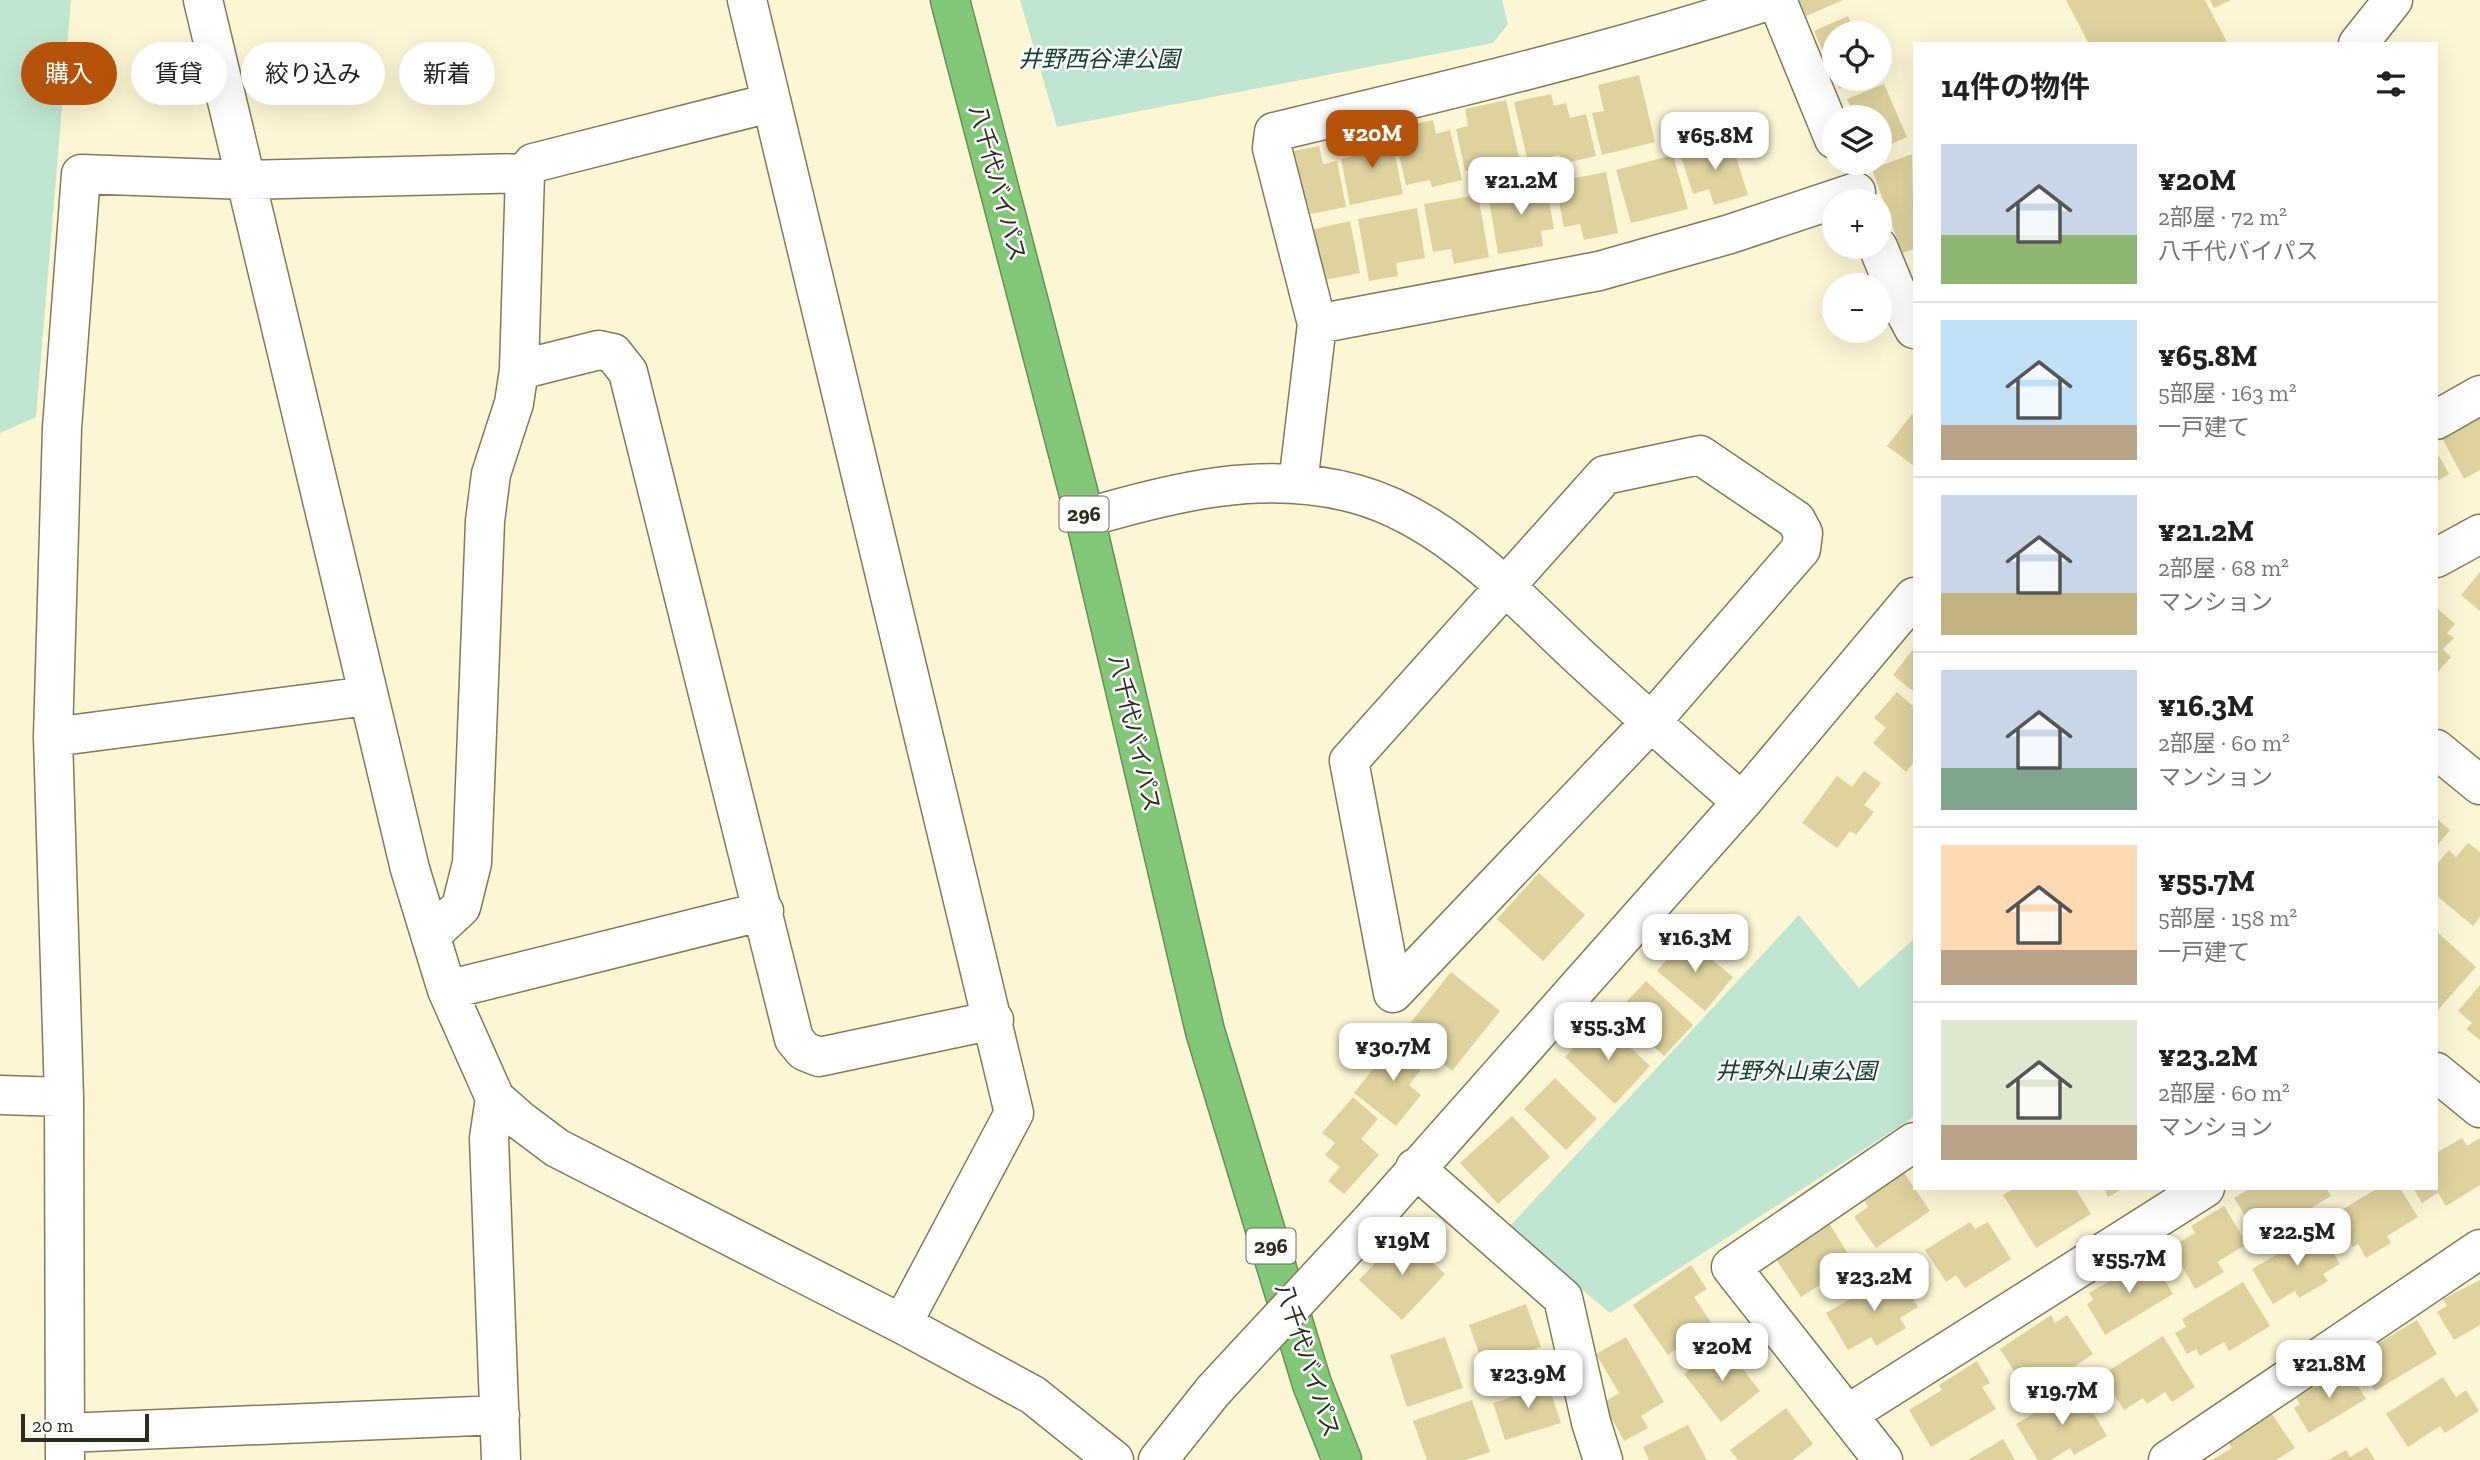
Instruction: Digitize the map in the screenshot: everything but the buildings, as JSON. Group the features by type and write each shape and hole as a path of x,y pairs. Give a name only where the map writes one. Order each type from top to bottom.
{"highway":[{"name":"八千代バイパス","path":"950,0 1085,518 1205,1031 1312,1384 1342,1460"}],"street":[{"path":"203,0 410,869 447,990 495,1098 557,1148 901,1324 1033,1395 1114,1460"},
{"path":"747,0 994,1020 1014,1113 901,1324"},
{"path":"1298,484 1317,324 1272,148 1275,132 1539,69 1664,35 1771,0"},
{"path":"1777,0 1822,110"},
{"path":"2360,42 2393,0"},
{"path":"431,935 461,907 472,863 485,521 491,474 514,404 519,370 524,173 533,163 770,103"},
{"path":"500,1415 65,1446 64,1097 52,737 62,428 81,174 247,180 524,173"},
{"path":"1317,324 1599,271 1730,234 1853,185"},
{"path":"1883,259 1903,310 1913,327"},
{"path":"519,370 599,350 613,353 628,372 794,1039 804,1051 819,1057 994,1020"},
{"path":"2438,419 2480,395"},
{"path":"1700,455 1796,520 1803,533 1801,549 1650,723 1393,993 1349,761 1605,475 1700,455"},
{"path":"1085,518 1241,482 1298,484 1356,494 1401,511 1445,538 1504,588 1650,723 1742,802"},
{"path":"2438,557 2480,534"},
{"path":"1158,1460 1213,1391 1368,1224 1742,802 1913,598"},
{"path":"52,737 367,696"},
{"path":"2438,751 2480,785"},
{"path":"447,990 764,911"},
{"path":"2438,1074 2480,1108"},
{"path":"0,1095 64,1097"},
{"path":"495,1098 489,1138 501,1460"},
{"path":"1882,1460 1731,1267 1913,1143"},
{"path":"1415,1168 1563,1298 1591,1422 1603,1460"},
{"path":"1848,1414 2202,1190"},
{"path":"2168,1460 2480,1250"}],"green space":[{"path":"0,0 71,0 67,42 21,42 21,105 62,105 36,417 0,433"},
{"name":"井野西谷津公園","path":"1020,0 1502,0 1508,24 1493,43 1057,127"},
{"name":"井野外山東公園","path":"1799,915 1859,988 1913,940 1913,1118 1610,1313 1508,1228"}]}
